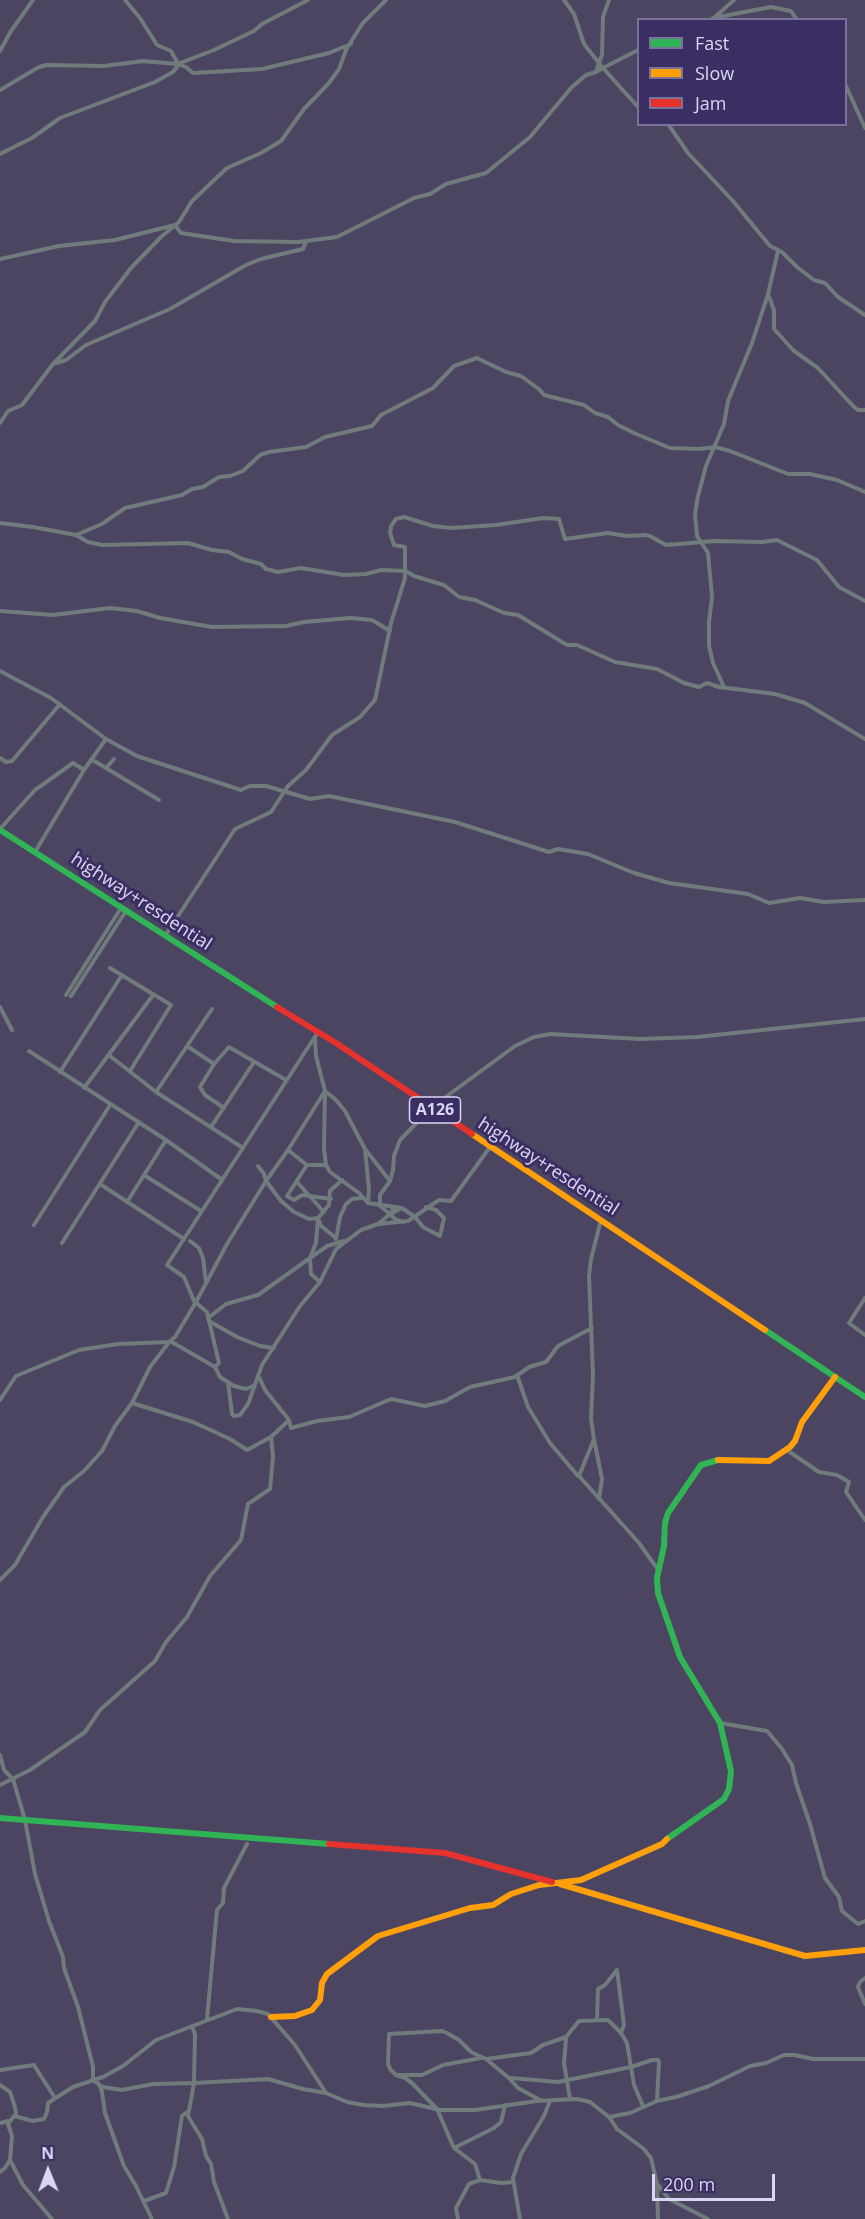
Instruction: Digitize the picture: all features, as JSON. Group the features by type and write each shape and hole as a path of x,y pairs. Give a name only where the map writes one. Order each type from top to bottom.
{"main road":[{"name":"highway+resdential","path":"0,829 432,1107 865,1397"},
{"path":"271,2017 295,2016 312,2010 320,2000 322,1983 327,1974 378,1936 470,1908 493,1905 511,1894 529,1888 581,1880 662,1844 671,1835 724,1799 729,1789 731,1771 720,1722 680,1657 658,1593 657,1582 664,1546 665,1523 668,1513 701,1465 727,1459 769,1461 787,1450 795,1441 802,1422 835,1377"},
{"path":"0,1818 445,1853 805,1956 865,1950"}],"street":[{"path":"0,51 33,0"},
{"path":"125,0 157,45 171,51 178,64"},
{"path":"0,154 32,138 60,118 169,75 178,64 254,31 262,24 308,0"},
{"path":"0,423 8,411 22,405 53,364 95,321 105,302 134,265 175,225 192,201 227,168 281,141 304,109 339,69 346,50 352,44 362,24 386,0"},
{"path":"564,0 574,15 584,44 637,105"},
{"path":"596,72 602,55 603,17 609,0"},
{"path":"713,18 734,0"},
{"path":"717,18 771,7 791,11 796,18"},
{"path":"0,90 39,67 47,65 104,66 143,61 178,64 193,73 262,69 329,53 352,44"},
{"path":"175,225 181,233 268,243 306,242 337,237 414,198 430,195 446,184 486,173 530,137 571,88 586,75 637,51"},
{"path":"847,88 865,128"},
{"path":"669,126 688,153 771,246 796,267 814,280 825,283 838,297 865,315"},
{"path":"0,259 59,246 115,240 175,225"},
{"path":"53,364 66,360 86,345 170,309 246,265 303,249 306,242"},
{"path":"724,688 713,663 709,646 712,597 708,553 696,534 696,506 706,466 726,420 728,400 752,343 768,294 778,250"},
{"path":"768,294 774,310 774,329 777,334 794,351 818,368 853,406 858,410 865,410"},
{"path":"76,535 102,524 125,508 182,495 192,489 203,487 219,477 243,471 260,455 306,447 325,437 372,426 381,415 434,388 454,366 477,358 506,372 521,376 544,395 584,405 608,417 618,425 665,447 690,449 715,447 788,474 810,474 837,480 865,492"},
{"path":"165,936 235,830 271,812 285,791 306,770 332,735 360,717 375,700 406,571 405,547 394,545 390,533 391,526 396,519 404,517 433,526 451,528 496,525 543,518 559,519 564,539 608,533 650,536 666,545 715,541 780,541 817,560 839,587 865,601"},
{"path":"0,523 76,535 88,542 102,544 188,543 229,552 278,572 301,568 344,575 366,574 381,570 406,571 414,576 444,585 459,597 475,600 504,614 518,615 567,645 577,645 615,662 657,669 684,683 699,687 707,683 724,688 775,694 805,703 865,739"},
{"path":"0,611 59,615 103,607 137,610 160,618 212,627 285,626 350,618 372,620 390,631"},
{"path":"0,671 60,704 106,739 137,756 222,785 241,790 250,786 266,786 310,799 329,796 454,822 549,852 558,849 588,854 634,873 669,883 748,894 769,903 800,898 824,902 865,900"},
{"path":"0,758 6,762 12,761 60,704"},
{"path":"35,852 84,770 106,739"},
{"path":"91,759 159,800"},
{"path":"106,768 114,759"},
{"path":"0,829 35,790 73,763 84,770"},
{"path":"69,996 124,909"},
{"path":"111,968 171,1005 130,1071"},
{"path":"60,1072 122,975"},
{"path":"84,1088 110,1056 153,995"},
{"path":"0,1007 12,1030"},
{"path":"156,1092 212,1009"},
{"path":"380,1206 380,1195 390,1181 393,1156 400,1140 432,1107 515,1046 534,1037 550,1034 640,1039 697,1037 865,1019"},
{"path":"215,1367 219,1363 207,1312 196,1302 184,1277 167,1265 285,1080 317,1035"},
{"path":"317,1035 316,1056 325,1091 324,1149 326,1165 330,1172 368,1203 402,1208 415,1216 423,1227 440,1236 444,1218 436,1210 426,1207"},
{"path":"187,1046 214,1064"},
{"path":"224,1108 205,1095 200,1088 214,1064 229,1047 285,1080"},
{"path":"29,1051 139,1122 221,1179"},
{"path":"110,1056 156,1092 243,1148"},
{"path":"211,1127 254,1062"},
{"path":"325,1091 345,1111 365,1149 390,1181"},
{"path":"0,1580 15,1565 43,1517 64,1487 84,1471 102,1450 115,1426 132,1403 150,1367 175,1337 227,1244 325,1091"},
{"path":"34,1225 110,1105"},
{"path":"62,1243 139,1122"},
{"path":"127,1202 166,1140"},
{"path":"228,1382 231,1389 230,1405 234,1416 240,1415 248,1404 257,1374 300,1306 320,1281 336,1249 361,1230 378,1224 403,1222 439,1200 451,1201 490,1147"},
{"path":"365,1149 368,1203"},
{"path":"288,1150 307,1165 326,1165"},
{"path":"307,1165 287,1196 294,1200 303,1195 331,1199"},
{"path":"258,1166 281,1201 294,1212 309,1219 318,1218 324,1212 331,1199 330,1191 342,1180"},
{"path":"144,1175 201,1211"},
{"path":"297,1182 324,1212"},
{"path":"100,1184 184,1239"},
{"path":"336,1240 340,1217 346,1204 352,1199 363,1198"},
{"path":"380,1206 395,1219 403,1222"},
{"path":"390,1214 394,1207"},
{"path":"378,1224 402,1208"},
{"path":"318,1218 321,1226 336,1240"},
{"path":"318,1218 316,1243 310,1258 311,1274 320,1281"},
{"path":"599,1499 602,1479 591,1419 591,1259 601,1219"},
{"path":"208,1319 226,1304 258,1295 336,1240 349,1239"},
{"path":"190,1241 199,1248 203,1258 206,1284"},
{"path":"865,1298 849,1323 865,1335"},
{"path":"208,1319 237,1337 260,1346 274,1348"},
{"path":"257,1374 265,1390 289,1420 291,1428 317,1421 350,1418 391,1399 425,1406 445,1401 470,1387 517,1375 529,1367 546,1362 558,1347 592,1328"},
{"path":"0,1400 16,1376 79,1350 118,1344 158,1344 170,1341 215,1367 220,1377 228,1382 246,1389 254,1386"},
{"path":"517,1375 528,1407 544,1434 639,1543 659,1571"},
{"path":"132,1403 194,1422 247,1450 271,1437 289,1420"},
{"path":"0,1785 85,1732 100,1710 155,1661 166,1642 187,1617 210,1576 241,1540 248,1504 270,1489 273,1456 271,1437"},
{"path":"579,1476 594,1439"},
{"path":"787,1450 819,1472 837,1475 849,1482 846,1492 865,1520"},
{"path":"720,1722 767,1731 782,1749 792,1764 795,1783 810,1824 825,1878 839,1897 842,1911 858,1924 865,1921"},
{"path":"0,1755 4,1770 13,1779 25,1820 35,1874 78,2007 93,2067 93,2080"},
{"path":"207,2019 217,1910 223,1902 227,1882 247,1844"},
{"path":"597,2019 598,1989 605,1985 617,1970 624,2025 621,2033"},
{"path":"865,1978 858,1987 865,2004"},
{"path":"0,2085 10,2092 19,2119 33,2121 44,2119 48,2112 48,2103 55,2098 73,2087 123,2066 156,2040 232,2010 243,2009 264,2012 271,2017 295,2045 326,2093"},
{"path":"396,2075 422,2075 443,2065 531,2053 566,2037 579,2021 610,2020 627,2043 634,2085 643,2106"},
{"path":"192,2027 195,2034 194,2083 188,2112 191,2123 202,2139 206,2156 212,2164 214,2182 228,2219"},
{"path":"480,2180 475,2164 454,2148 437,2109 405,2078 396,2075 388,2066 389,2033 442,2031 459,2040 471,2052 484,2058 520,2090 540,2100 551,2101"},
{"path":"566,2037 566,2080 570,2099"},
{"path":"609,2117 630,2113 657,2101 709,2086 750,2066 766,2063 784,2055 813,2060 865,2059"},
{"path":"509,2078 547,2082 566,2080 631,2067 652,2060 659,2061 657,2101"},
{"path":"0,2070 34,2065 55,2098"},
{"path":"93,2080 103,2087 122,2090 153,2084 267,2079 326,2093 353,2104 383,2106 411,2103 437,2109 475,2110 570,2099 590,2102 609,2117 617,2129 651,2157 657,2184 658,2219"},
{"path":"99,2084 105,2113 124,2166 144,2200 152,2219"},
{"path":"520,2219 513,2182 516,2167 551,2101"},
{"path":"454,2148 495,2128 501,2122 505,2105"},
{"path":"144,2200 166,2193 174,2167 182,2116 188,2112"},
{"path":"0,2123 9,2121 16,2115"},
{"path":"0,2172 10,2160 12,2136 9,2121"},
{"path":"10,2160 22,2185 52,2219"},
{"path":"458,2219 456,2208 469,2184 480,2180 513,2182"},
{"path":"657,2184 669,2199 708,2219"}],"traffic: fast":[{"path":"0,830 277,1007"},
{"path":"765,1330 865,1397"},
{"path":"667,1839 724,1799 729,1789 731,1771 720,1723 680,1657 658,1593 657,1578 668,1513 701,1465 718,1460"},
{"path":"0,1818 329,1844"}],"traffic: slow":[{"path":"472,1134 765,1330"},
{"path":"718,1460 769,1461 790,1447 795,1441 802,1422 835,1377"},
{"path":"271,2017 295,2016 312,2010 320,2000 322,1983 327,1974 378,1936 470,1908 493,1905 511,1894 539,1885 581,1880 662,1844 667,1839"},
{"path":"560,1884 805,1956 865,1950"}],"traffic: jam":[{"path":"277,1007 336,1043 472,1134"},
{"path":"329,1844 445,1853 552,1882"}]}
